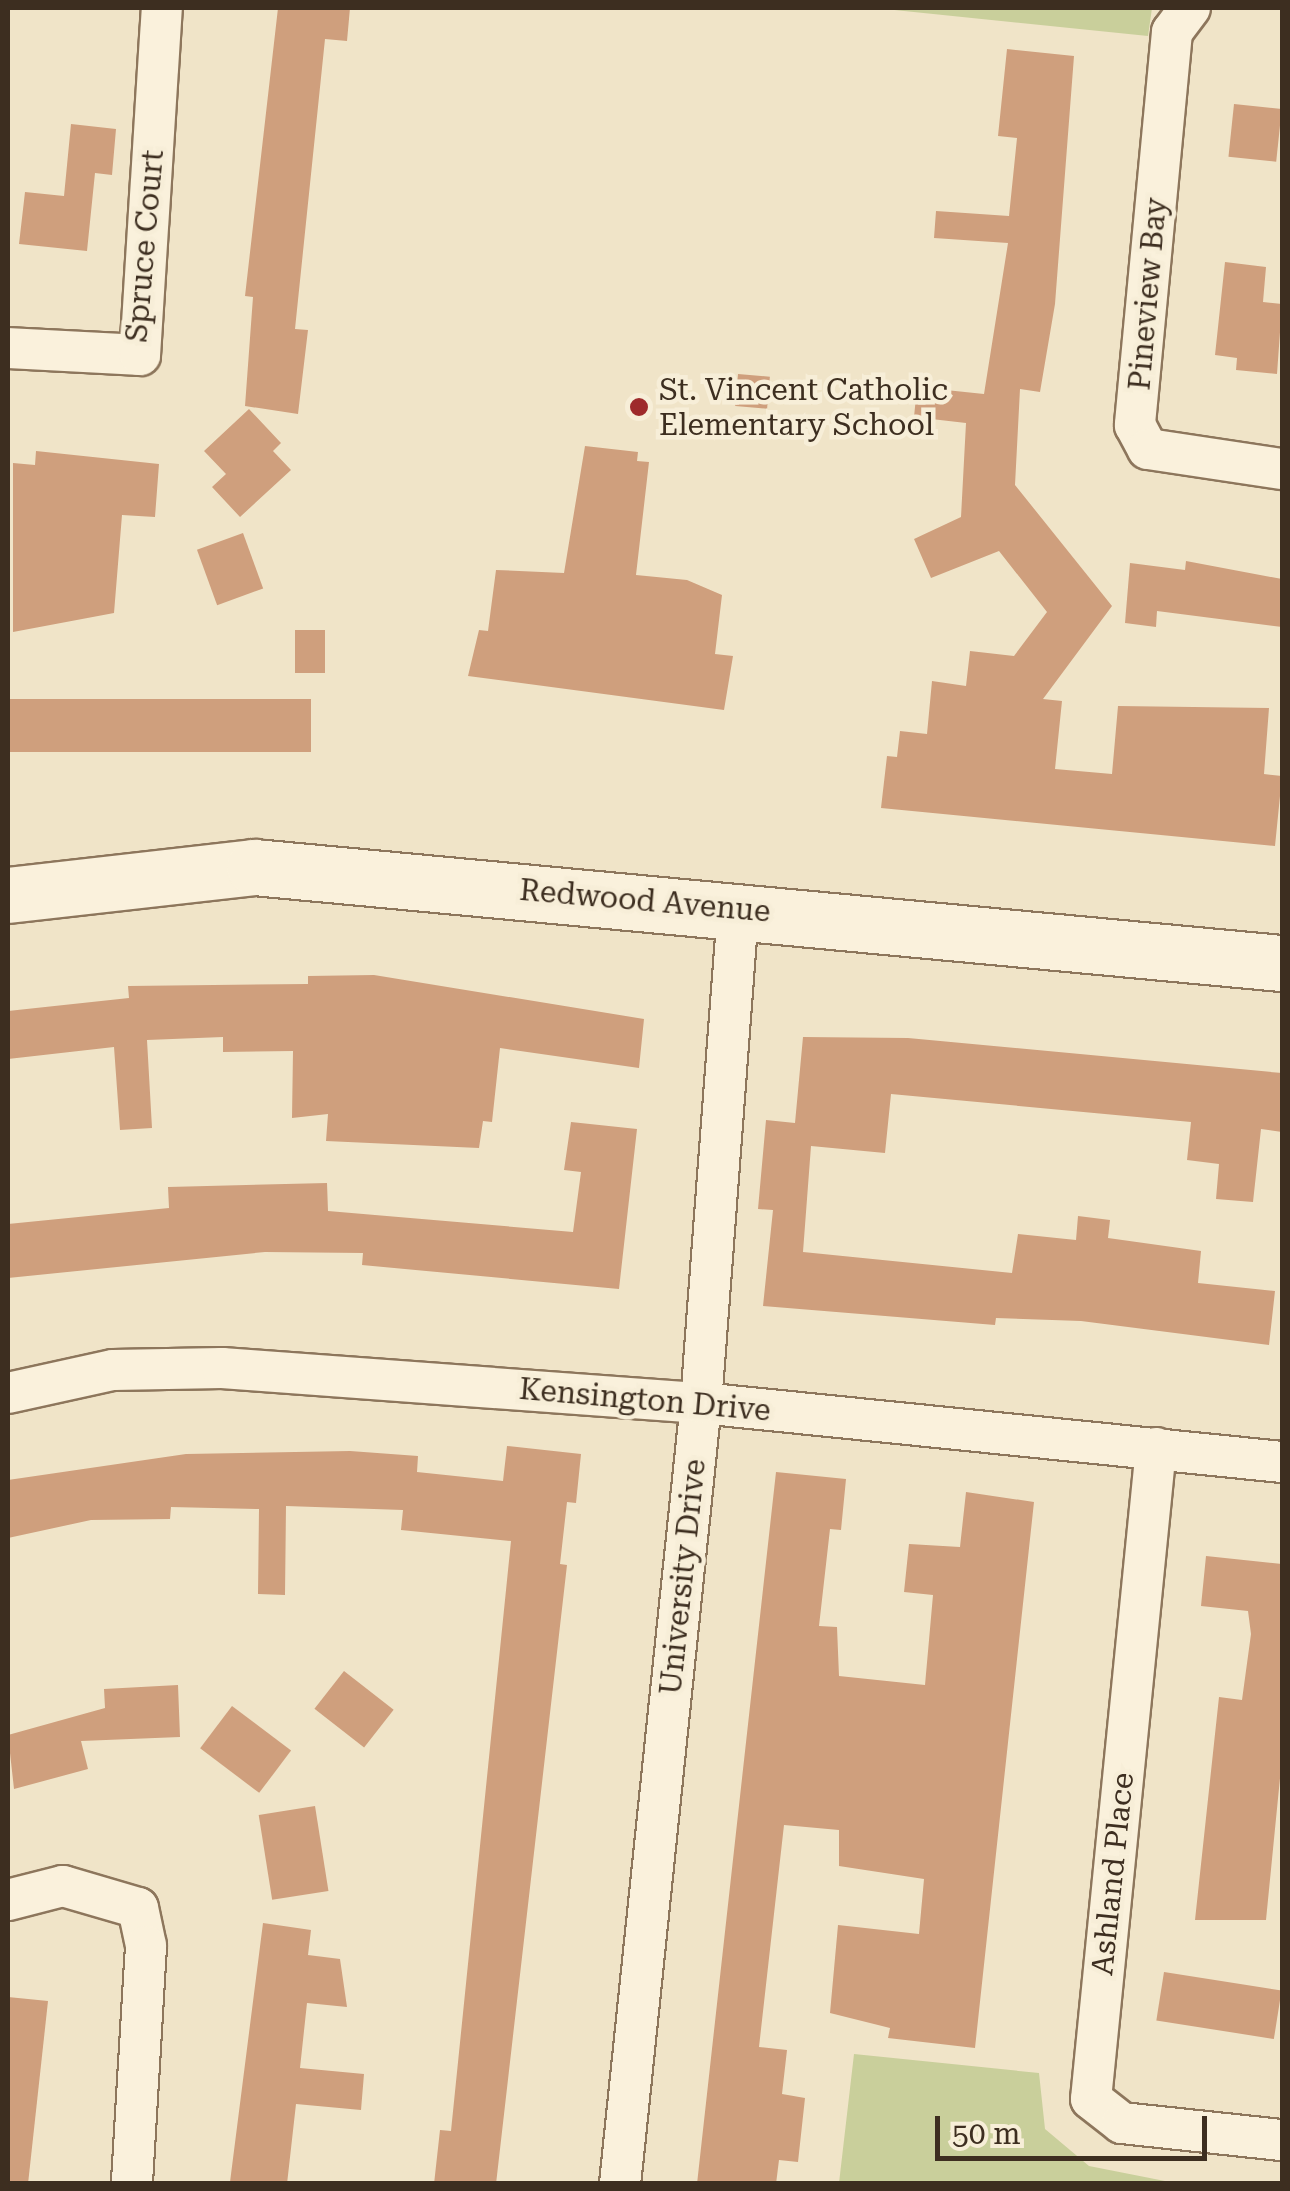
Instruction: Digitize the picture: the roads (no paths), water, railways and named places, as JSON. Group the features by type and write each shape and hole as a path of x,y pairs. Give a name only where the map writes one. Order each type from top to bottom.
{"street":[{"name":"Spruce Court","path":"8,348 140,356 162,8"},
{"name":"Pineview Bay","path":"1190,8 1172,32 1136,425 1148,448 1282,469"},
{"name":"Redwood Avenue","path":"8,895 106,878 254,867 738,909 1282,963"},
{"name":"University Drive","path":"620,2184 701,1403 738,909"},
{"name":"Kensington Drive","path":"8,1393 113,1370 222,1368 701,1403 1282,1462"},
{"name":"Ashland Place","path":"1156,1448 1091,2099 1122,2123 1282,2140"},
{"path":"8,1900 63,1886 138,1908 146,1946 132,2184"}],"place":[{"name":"St. Vincent Catholic Elementary School","path":"639,407"}]}
